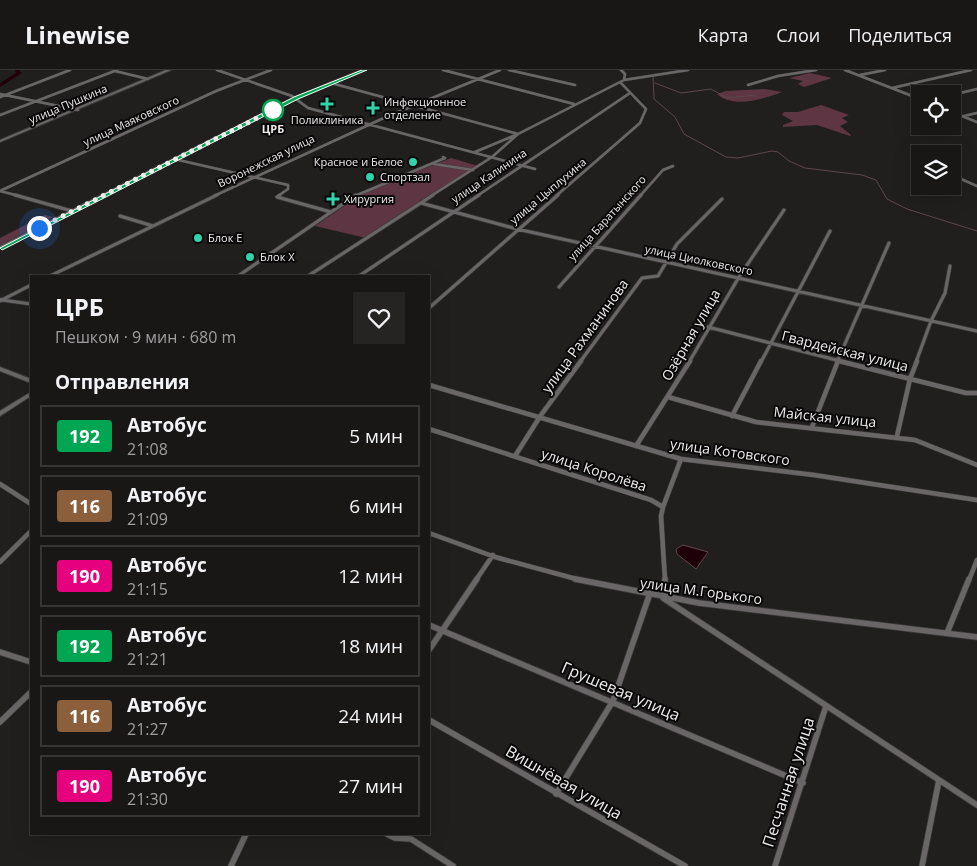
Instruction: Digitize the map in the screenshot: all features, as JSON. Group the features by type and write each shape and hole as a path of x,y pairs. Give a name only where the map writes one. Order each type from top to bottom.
{"street":[{"path":"0,96 70,70"},
{"path":"0,115 114,70 148,80"},
{"name":"улица Пушкина","path":"0,141 78,110 169,70"},
{"path":"217,70 296,98 308,108 535,169"},
{"name":"улица Маяковского","path":"0,191 244,79 271,70"},
{"path":"0,248 296,98 364,70"},
{"path":"444,70 574,104"},
{"name":"Воронежская улица","path":"52,275 368,124 500,70"},
{"path":"509,70 575,85"},
{"path":"621,70 625,74 622,82"},
{"path":"474,153 518,134 574,104 622,82 688,70"},
{"path":"748,85 778,76 816,70"},
{"path":"846,70 911,95"},
{"path":"859,76 885,70"},
{"path":"892,88 972,70"},
{"name":"улица Цыплухина","path":"430,307 640,123 646,108 622,82"},
{"path":"331,83 518,134"},
{"path":"961,93 977,89"},
{"name":"улица Калинина","path":"360,275 630,92"},
{"path":"6,95 78,110"},
{"path":"963,116 977,113"},
{"path":"963,116 977,122"},
{"path":"310,275 473,170 492,157 518,134"},
{"path":"239,275 368,189 433,164 445,158 443,157"},
{"path":"174,159 257,176 288,185 288,189 277,197 331,212"},
{"path":"433,164 473,170"},
{"name":"улица Баратынского","path":"559,287 663,170 673,166"},
{"path":"961,179 977,186"},
{"path":"0,191 72,211"},
{"name":"улица Рахманинова","path":"515,456 539,418 642,278 658,276 664,260 703,216 722,199"},
{"name":"улица Циолковского","path":"421,203 517,229 664,260 976,331"},
{"name":"Озёрная улица","path":"636,446 668,397 739,277 784,210"},
{"path":"120,216 153,226"},
{"path":"732,416 772,344 830,231"},
{"path":"812,427 838,360 889,243"},
{"path":"897,436 910,379 931,321 945,293 950,266"},
{"path":"1,300 30,286"},
{"path":"1,300 30,304"},
{"name":"Гвардейская улица","path":"708,327 977,395"},
{"path":"0,368 30,382"},
{"name":"улица Котовского","path":"430,385 682,459 824,476 977,500"},
{"path":"0,414 30,395"},
{"name":"Майская улица","path":"668,397 756,422 897,436 916,440 977,464"},
{"name":"улица Королёва","path":"430,428 651,500 663,507"},
{"path":"682,459 661,516 665,584 663,598 977,805"},
{"path":"0,485 30,503"},
{"path":"0,562 30,532"},
{"name":"улица М.Горького","path":"430,533 561,576 649,596 977,637"},
{"path":"430,649 493,555"},
{"path":"947,633 977,560"},
{"path":"556,794 613,701 649,596"},
{"name":"Грушевая улица","path":"430,625 613,701 803,783"},
{"path":"0,652 30,662"},
{"path":"0,722 30,693"},
{"name":"Песчанная улица","path":"775,866 826,706"},
{"name":"Вишнёвая улица","path":"430,721 556,794 686,866"},
{"path":"922,866 939,780"},
{"path":"231,866 246,835"},
{"path":"389,835 395,838 411,839 453,866"}],"shaded area":[{"path":"810,73 832,78 804,87 798,84 803,81 789,78"},
{"path":"765,89 782,92 758,100 740,102 724,99 717,94 726,91"},
{"path":"821,105 849,115 842,118 848,122 840,126 850,136 817,125 783,127 783,125 793,121 782,115 784,112 798,112"},
{"path":"451,158 478,166 366,238 315,226 363,193"},
{"path":"45,215 53,217 0,246 0,238"},
{"path":"683,545 708,552 696,569 677,554 676,549"}],"waterway":[{"path":"0,85 19,73 17,70"},
{"path":"653,76 654,99 675,117 684,134 726,157 738,158 772,151 778,152 789,161 805,168 862,175 876,180 887,199 907,209 977,231"},
{"path":"655,83 681,93 711,89 727,98 755,95"}],"bus line":[{"name":"192","path":"0,248 296,98 364,70"}],"place":[{"name":"Поликлиника","path":"327,104"},
{"name":"Инфекционное отделение","path":"373,108"},
{"name":"ЦРБ","path":"273,110"},
{"name":"Красное и Белое","path":"413,162"},
{"name":"Спортзал","path":"370,177"},
{"name":"Хирургия","path":"333,199"},
{"name":"Блок Е","path":"198,238"},
{"name":"Блок Х","path":"250,257"}],"route":[{"path":"39,228 273,110"}]}
